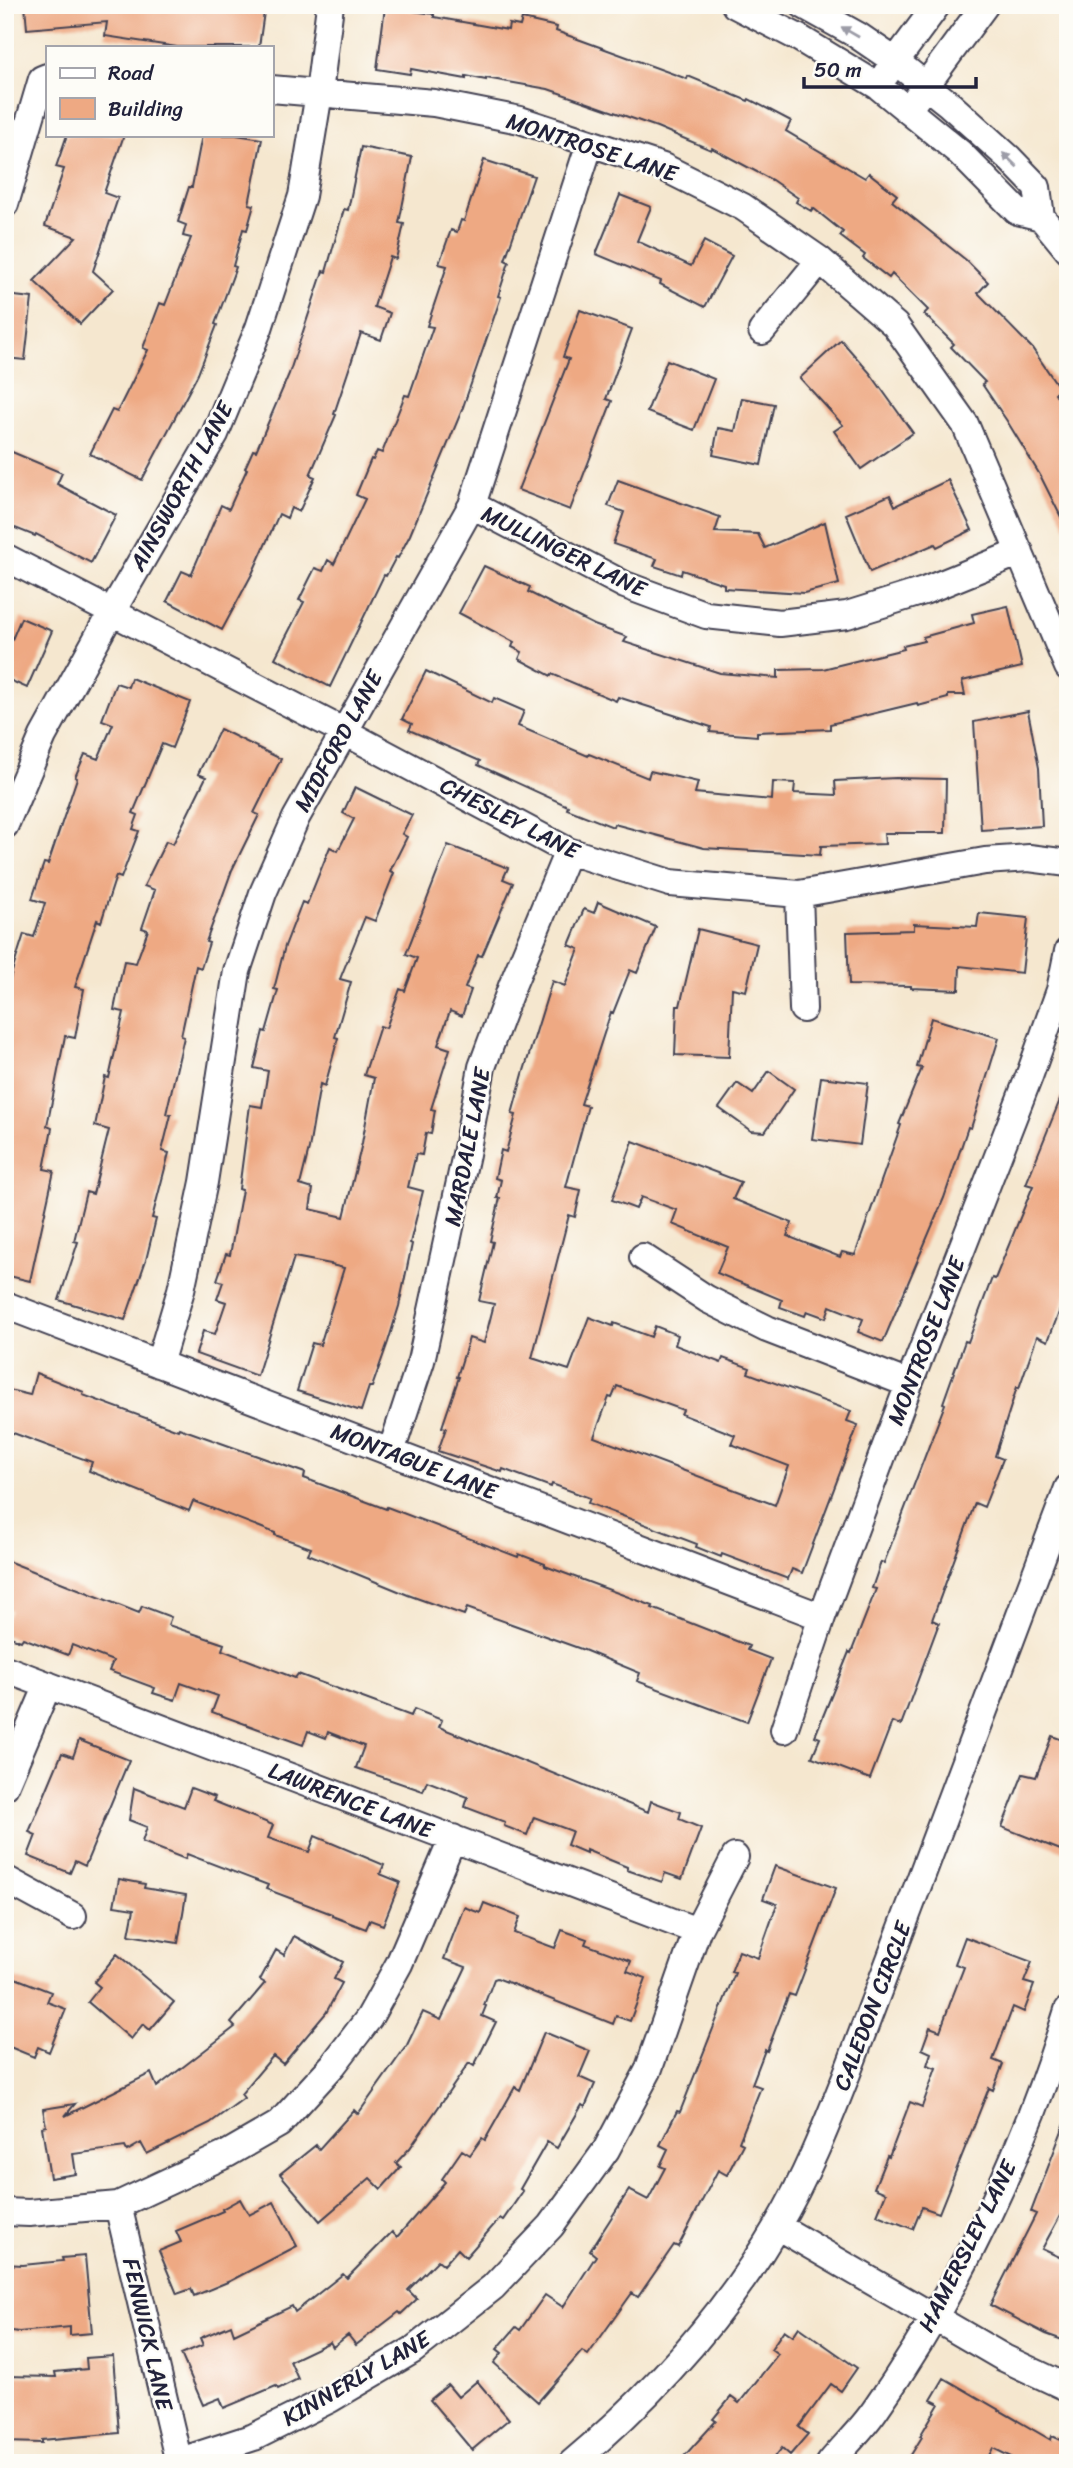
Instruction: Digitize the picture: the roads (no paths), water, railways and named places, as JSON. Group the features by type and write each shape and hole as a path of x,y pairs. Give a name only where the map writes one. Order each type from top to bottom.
{"street":[{"name":"AINSWORTH LANE","path":"5,825 43,736 111,612 215,434 260,328 302,196 320,93 330,5"},
{"path":"735,5 799,38 878,86 960,153 1017,211 1041,217"},
{"path":"803,5 895,61 1009,158 1037,187 1041,217 1068,250"},
{"path":"878,86 937,5"},
{"path":"909,109 985,5"},
{"path":"5,204 41,79 46,77"},
{"name":"MONTROSE LANE","path":"273,89 434,103 520,120 663,167 743,207 820,260 895,325 965,424 1068,667"},
{"name":"MIDFORD LANE","path":"159,1364 181,1290 204,1182 237,971 263,893 290,830 343,731 472,505 590,143"},
{"path":"761,331 820,260"},
{"name":"MULLINGER LANE","path":"472,505 625,585 706,615 780,623 848,615 924,591 1020,552"},
{"name":"CHESLEY LANE","path":"5,557 343,731 568,851 670,883 799,894 985,861 1029,858 1068,863"},
{"name":"MARDALE LANE","path":"391,1452 421,1361 482,1068 512,986 568,851"},
{"path":"799,894 803,1009"},
{"name":"MONTROSE LANE","path":"783,1730 909,1384 1034,1062 1060,990 1068,951"},
{"path":"643,1257 707,1299 766,1329 909,1384"},
{"name":"MONTAGUE LANE","path":"5,1305 822,1617"},
{"name":"CALEDON CIRCLE","path":"572,2463 611,2431 656,2386 728,2298 777,2226 820,2142 1068,1488"},
{"name":"LAWRENCE LANE","path":"5,1669 697,1931"},
{"path":"5,1786 48,1685"},
{"path":"5,2212 29,2213 118,2205 227,2154 279,2124 333,2065 369,2018 399,1964 453,1839"},
{"name":"KINNERLY LANE","path":"177,2462 254,2437 330,2399 413,2350 493,2287 551,2226 606,2150 648,2071 697,1931 735,1857"},
{"path":"5,1879 73,1916"},
{"name":"HAMERSLEY LANE","path":"830,2463 874,2412 935,2318 979,2235 1057,2081 1068,2010"},
{"name":"FENWICK LANE","path":"118,2205 177,2462"},
{"path":"777,2226 1004,2358 1068,2388"}]}
